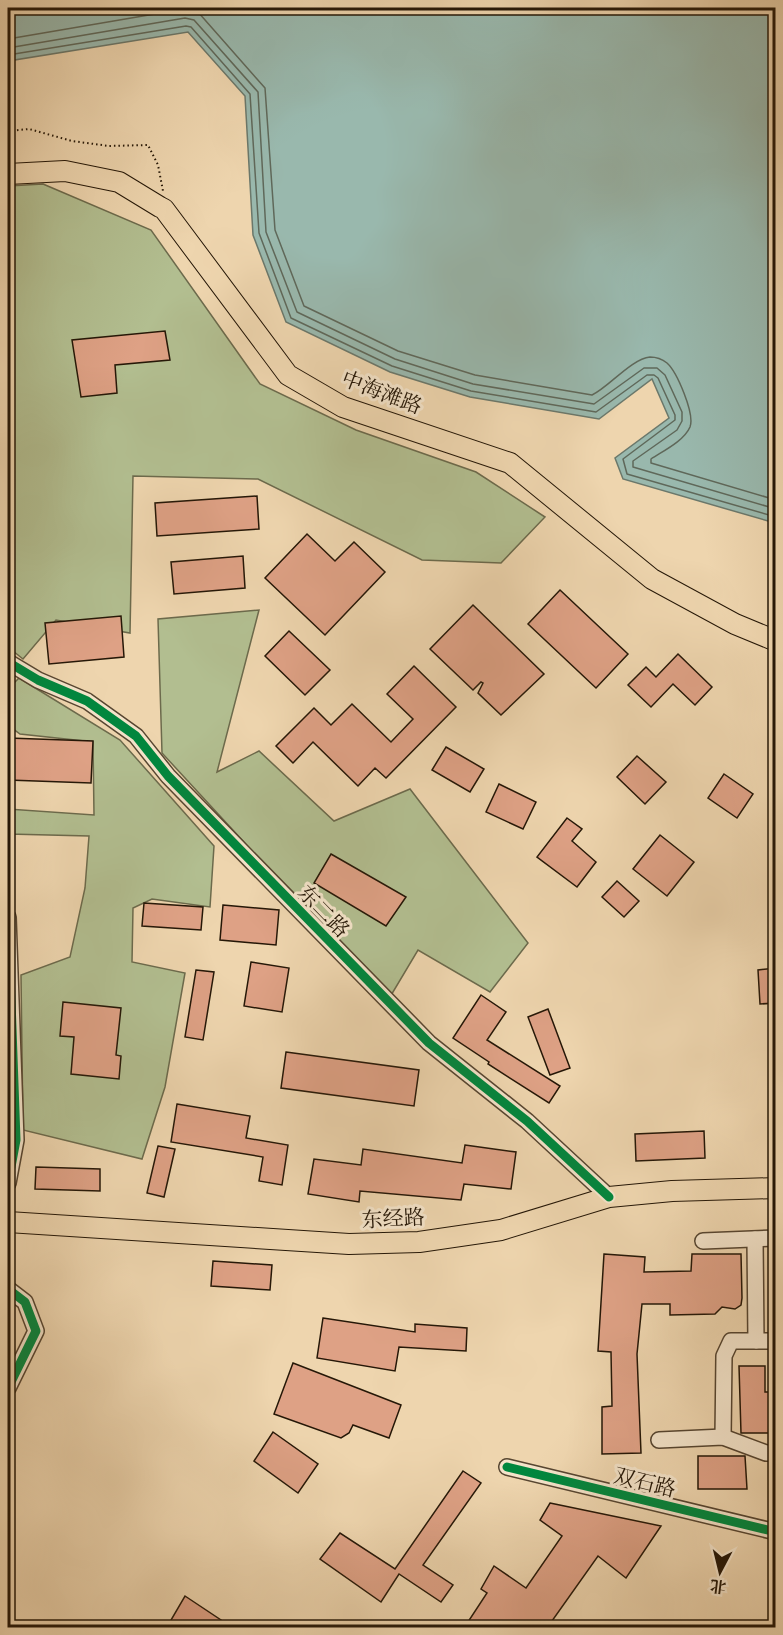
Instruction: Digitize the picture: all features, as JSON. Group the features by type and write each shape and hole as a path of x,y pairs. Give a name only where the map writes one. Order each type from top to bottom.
{"main road":[{"name":"中海滩路","path":"8,174 65,171 119,182 164,209 288,375 343,407 510,463 652,579 735,624 776,641"},
{"name":"东经路","path":"8,1222 349,1244 419,1242 501,1230 609,1197 672,1191 776,1188"}],"street":[{"name":"东二路","path":"8,662 38,680 87,702 136,736 168,776 429,1043 527,1121 609,1197"},
{"path":"8,917 16,1140 8,1183"},
{"path":"702,1241 776,1238"},
{"path":"755,1239 756,1341"},
{"path":"8,1289 26,1302 36,1331 8,1388"},
{"path":"723,1437 724,1356 731,1341 776,1341"},
{"path":"659,1440 723,1437 766,1453 776,1453"},
{"name":"双石路","path":"507,1467 776,1532"}],"path":[{"path":"8,131 29,129 72,141 109,146 148,144 158,165 164,189 160,207"}],"green space":[{"path":"43,184 151,230 260,384 356,430 476,472 545,517 501,563 422,560 258,479 133,476 130,633 56,620 23,659 8,647 8,186"},
{"path":"259,610 217,772 259,751 334,821 410,789 528,943 490,992 418,950 390,997 368,977 162,753 158,619"},
{"path":"19,678 120,740 214,846 210,907 152,899 133,908 132,962 185,973 165,1087 142,1159 23,1130 21,975 70,957 85,888 89,836 8,834 8,809 94,815 93,742 20,734 8,725 8,689"}],"water":[{"path":"8,8 775,8 775,523 623,479 615,458 669,418 652,379 599,419 470,397 390,372 286,322 253,235 245,96 188,32 8,61"}],"building":[{"path":"165,331 170,360 115,365 117,393 81,397 72,340"},
{"path":"257,496 259,529 157,536 155,503"},
{"path":"307,534 335,561 354,542 385,572 325,635 265,578"},
{"path":"243,556 245,588 174,594 171,562"},
{"path":"560,590 628,654 596,688 528,624"},
{"path":"473,605 544,674 501,715 478,693 483,683 481,682 473,690 430,649"},
{"path":"121,616 124,657 49,664 45,623"},
{"path":"289,631 330,670 305,695 265,656"},
{"path":"678,654 712,687 695,705 673,684 651,707 628,685 646,667 656,677"},
{"path":"414,666 456,707 386,778 375,768 358,786 313,742 293,763 276,746 314,708 331,725 352,704 391,742 413,719 387,694"},
{"path":"8,738 93,741 91,783 8,780"},
{"path":"446,747 484,769 470,792 432,770"},
{"path":"637,756 666,782 645,804 617,777"},
{"path":"724,774 753,794 737,818 708,798"},
{"path":"499,784 536,802 523,829 486,812"},
{"path":"567,818 582,829 572,841 596,862 577,887 537,857"},
{"path":"660,835 694,862 667,896 633,869"},
{"path":"331,854 406,897 386,926 314,883"},
{"path":"617,881 639,901 624,917 602,897"},
{"path":"144,903 203,907 201,930 142,926"},
{"path":"223,905 279,910 276,945 220,940"},
{"path":"251,962 289,968 282,1012 244,1006"},
{"path":"776,968 776,1003 760,1004 758,970"},
{"path":"196,970 214,972 203,1040 185,1037"},
{"path":"481,995 506,1012 487,1040 560,1086 549,1103 488,1064 489,1062 453,1038"},
{"path":"63,1002 121,1008 116,1055 121,1056 119,1079 71,1074 74,1037 60,1036"},
{"path":"548,1009 570,1068 550,1075 528,1017"},
{"path":"286,1052 419,1070 414,1106 281,1088"},
{"path":"177,1104 250,1116 246,1138 288,1145 282,1185 259,1181 263,1157 171,1142"},
{"path":"704,1131 705,1158 636,1161 635,1134"},
{"path":"465,1145 516,1152 511,1189 464,1184 461,1200 360,1191 359,1202 308,1194 314,1159 361,1165 363,1149 462,1163"},
{"path":"158,1146 175,1149 164,1197 147,1193"},
{"path":"36,1167 100,1169 100,1191 35,1189"},
{"path":"604,1254 645,1257 644,1272 691,1271 692,1254 741,1254 742,1298 741,1305 735,1309 722,1307 715,1314 670,1315 670,1304 642,1304 637,1354 641,1453 602,1454 602,1407 612,1406 611,1352 598,1351"},
{"path":"213,1261 272,1265 270,1290 211,1286"},
{"path":"323,1318 415,1332 415,1324 467,1328 466,1351 399,1347 395,1371 317,1358"},
{"path":"293,1363 401,1405 389,1438 353,1425 349,1433 341,1438 274,1414"},
{"path":"739,1366 765,1366 765,1392 776,1392 776,1433 741,1433"},
{"path":"273,1432 318,1464 298,1493 254,1461"},
{"path":"698,1456 745,1456 747,1489 698,1489"},
{"path":"463,1471 481,1483 423,1565 453,1585 441,1602 399,1574 381,1602 320,1559 340,1533 395,1569"},
{"path":"550,1503 661,1526 626,1578 598,1556 547,1628 464,1628 487,1593 481,1589 494,1566 526,1588 562,1536 540,1520"},
{"path":"185,1596 233,1628 182,1628 171,1620"}],"cycle path":[{"path":"8,662 38,680 87,701 136,736 168,776 429,1043 527,1121 609,1197"},
{"path":"8,917 16,1140 8,1183"},
{"path":"8,1289 25,1302 36,1331 8,1388"},
{"path":"507,1467 776,1532"}]}
